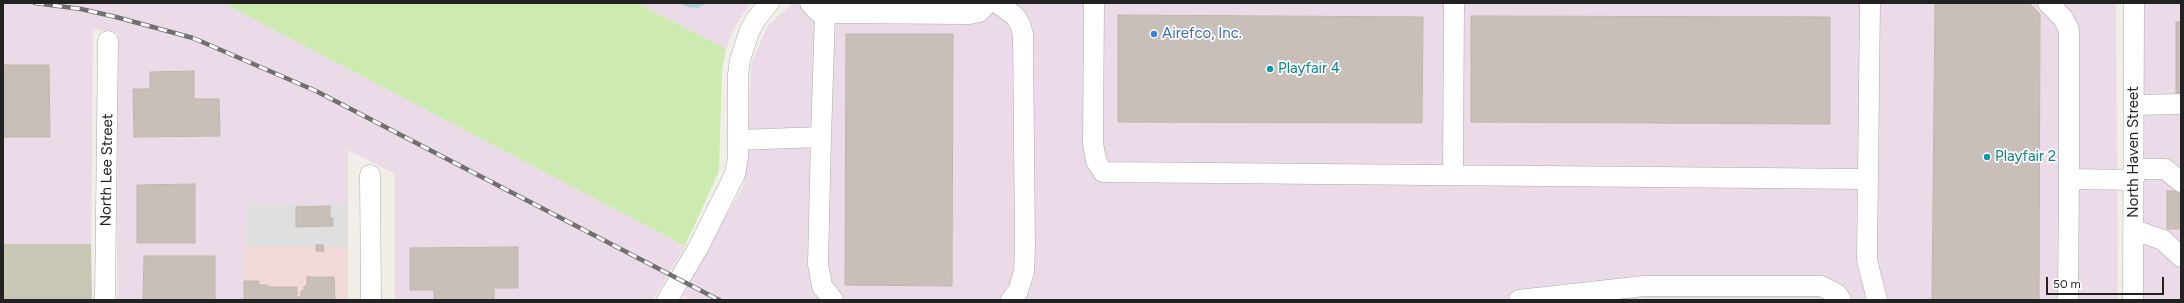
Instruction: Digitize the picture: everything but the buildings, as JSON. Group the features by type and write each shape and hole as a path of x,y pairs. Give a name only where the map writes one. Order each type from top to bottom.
{"street":[{"path":"833,300 822,286 818,264 821,138 818,8 969,14 979,12 988,3"},
{"path":"997,3 1015,16 1020,24 1023,36 1024,272 1018,291 1011,300"},
{"path":"1094,3 1093,143 1096,161 1103,172 1453,174 1868,179"},
{"path":"1453,174 1454,3"},
{"path":"1870,3 1867,260 1877,300"},
{"path":"2048,3 2063,18 2069,30 2068,300"},
{"name":"North Haven Street","path":"2133,300 2135,174 2134,3"},
{"path":"667,300 698,248 731,184 737,165 738,75 740,60 749,32 767,5"},
{"name":"North Lee Street","path":"105,300 108,41"},
{"path":"2134,105 2181,104"},
{"path":"738,140 821,138"},
{"path":"2069,179 2165,170 2181,182"},
{"path":"370,175 371,300"},
{"path":"2134,230 2163,240 2181,257"},
{"path":"1519,300 1644,286 1821,286 1837,294 1841,300"}],"shaded area":[{"path":"3,3 223,3 685,246 653,300 395,300 395,174 348,150 348,204 245,205 244,300 117,300 118,33 93,29 91,244 3,244"},
{"path":"637,3 751,3 736,24 726,49"},
{"path":"793,3 2116,3 2118,300 691,300 680,294 743,187 748,154 751,64 768,25"},
{"path":"2143,3 2181,3 2181,300 2143,300"},
{"path":"245,204 348,204 348,246 244,246"},
{"path":"3,244 91,244 92,300 3,300"},
{"path":"244,246 348,246 348,300 244,300"}],"green space":[{"path":"223,3 637,3 726,49 722,69 719,171 685,246"}],"water":[{"path":"679,3 707,3 698,8 687,7"}],"railway":[{"path":"35,3 81,9 193,38 316,91 719,300"}],"place":[{"name":"Airefco, Inc.","path":"1154,34"},
{"name":"Playfair 4","path":"1270,69"},
{"name":"Playfair 2","path":"1987,157"}]}
